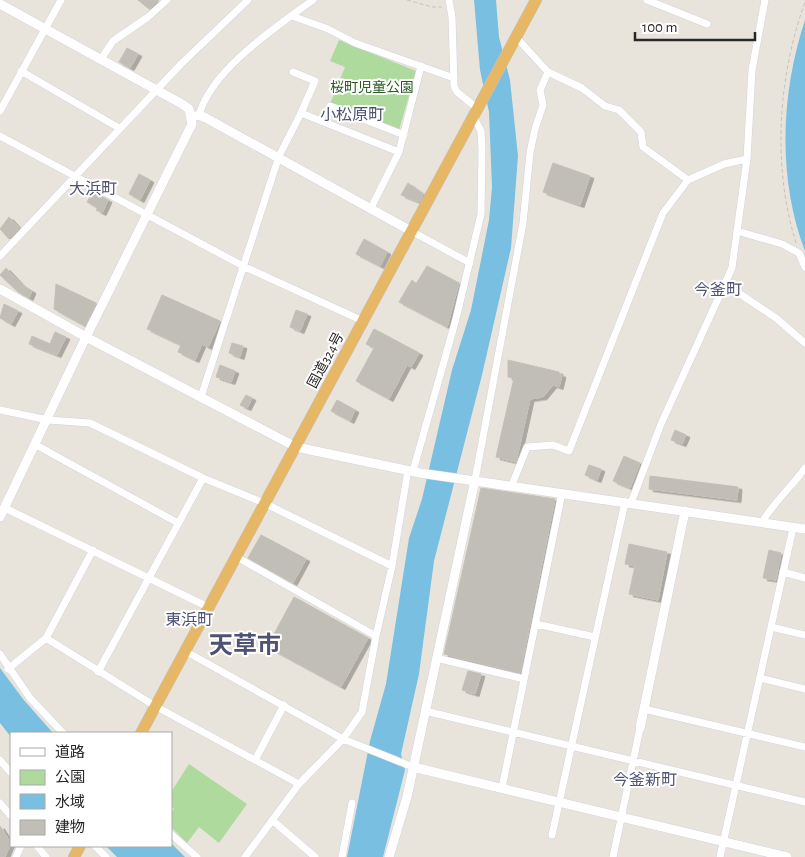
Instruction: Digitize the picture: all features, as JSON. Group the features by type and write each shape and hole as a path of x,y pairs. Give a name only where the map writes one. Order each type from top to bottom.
{"highway":[{"name":"国道324号","path":"142,732 536,0"}],"street":[{"path":"0,111 61,0"},
{"path":"101,59 113,41 148,17 167,0"},
{"path":"0,256 181,64 248,0"},
{"path":"0,517 86,337 190,131 195,116 223,72 313,0"},
{"path":"647,0 707,24"},
{"path":"552,835 595,637 628,503 661,424 732,268 747,159 752,70 765,0"},
{"path":"245,857 299,784 343,739 362,712 376,636 414,471 470,263 481,214 483,185 481,131 476,109 457,92 454,78 450,3"},
{"path":"0,4 182,104 195,116 279,156 470,263"},
{"path":"292,16 328,29 355,43 454,78"},
{"path":"516,37 548,72 582,88 604,106 619,110 641,132 643,148 688,180"},
{"path":"371,208 399,152 421,66"},
{"path":"21,71 119,128"},
{"path":"201,397 279,156 315,81 293,72"},
{"path":"389,857 408,797 410,766 425,711 475,480 523,223 530,153 543,105 540,90 548,72"},
{"path":"330,106 404,134"},
{"path":"300,113 399,152"},
{"path":"0,136 243,266 363,321"},
{"path":"512,485 527,447 553,445 569,451 663,213 688,180 724,164 747,159"},
{"path":"737,231 782,244 799,253 805,268"},
{"path":"724,284 776,318 805,342"},
{"path":"0,289 86,337 296,447 414,471 805,530"},
{"path":"0,410 48,420 90,423 392,566"},
{"path":"36,445 178,523"},
{"path":"762,523 767,514 790,490 805,468"},
{"path":"98,672 203,478"},
{"path":"502,788 562,493"},
{"path":"5,508 208,607"},
{"path":"613,857 685,512"},
{"path":"720,857 793,528"},
{"path":"8,669 46,638 93,550"},
{"path":"236,556 376,636"},
{"path":"783,572 805,578"},
{"path":"536,624 595,637"},
{"path":"771,627 805,635"},
{"path":"46,638 98,672 156,706 299,784"},
{"path":"185,651 343,739 366,750 410,766 787,857"},
{"path":"0,654 8,669 30,698 62,732"},
{"path":"436,658 524,679"},
{"path":"760,678 805,689"},
{"path":"255,760 284,705"},
{"path":"644,709 805,747"},
{"path":"425,711 805,802"},
{"path":"0,760 10,772"},
{"path":"0,803 10,815"},
{"path":"342,857 352,803"},
{"path":"272,820 315,857"},
{"path":"172,835 197,857"},
{"path":"38,847 46,857"},
{"path":"96,847 106,857"}],"path":[{"path":"407,0 432,7 450,3"},
{"path":"799,253 786,211 782,155 783,92 789,57 805,2"}],"green space":[{"name":"桜町児童公園","path":"339,40 416,71 399,130 330,104 345,67 330,61"},
{"path":"189,764 247,804 219,843 199,827 187,843 172,828 172,812 174,809 172,807 172,790"}],"water":[{"path":"474,0 496,0 499,37 510,80 518,156 511,248 482,375 434,561 419,674 401,754 405,770 383,857 347,857 370,741 386,684 409,538 422,499 452,370 471,310 489,220 492,187 489,112 480,70"},
{"path":"805,20 805,251 796,223 790,194 786,165 786,135 791,76"},
{"path":"0,668 23,699 52,732 10,732 10,736 0,723"},
{"path":"172,844 185,857 117,857 107,847 172,847"}],"building":[{"path":"138,0 159,0 149,9"},
{"path":"127,48 138,54 130,68 119,62"},
{"path":"553,163 590,176 580,205 543,192"},
{"path":"139,174 150,180 140,200 129,194"},
{"path":"408,183 423,194 419,202 401,195"},
{"path":"93,192 108,200 102,213 96,210 98,208 87,202"},
{"path":"9,217 19,228 9,239 0,229"},
{"path":"364,239 387,252 380,266 356,254"},
{"path":"427,266 459,283 447,327 399,302 412,280 416,284"},
{"path":"6,268 22,285 32,291 29,298 18,292 0,275"},
{"path":"56,284 96,303 85,326 54,309"},
{"path":"162,295 220,321 208,347 202,344 195,360 178,352 181,345 147,329"},
{"path":"4,304 18,311 11,324 0,318"},
{"path":"296,310 307,314 300,331 290,327"},
{"path":"374,329 419,353 411,367 407,365 389,399 356,381 374,348 366,344"},
{"path":"55,332 66,337 57,355 29,344 32,336 50,344"},
{"path":"232,343 243,346 240,357 229,353"},
{"path":"508,360 559,372 562,375 559,387 553,385 543,397 530,399 516,462 496,457 514,378 508,377"},
{"path":"220,365 235,371 231,382 216,377"},
{"path":"246,395 252,398 247,408 240,405"},
{"path":"337,400 355,410 350,421 331,411"},
{"path":"675,430 686,435 682,444 671,440"},
{"path":"624,456 640,463 630,488 613,481"},
{"path":"589,465 601,469 597,480 585,475"},
{"path":"650,476 738,487 737,500 649,489"},
{"path":"481,488 555,499 520,673 444,654"},
{"path":"261,535 306,559 293,583 248,558"},
{"path":"629,544 667,552 658,600 629,594 635,566 625,564"},
{"path":"769,550 781,553 776,580 763,578"},
{"path":"294,597 368,638 341,687 267,647"},
{"path":"468,671 481,674 475,694 462,690"},
{"path":"0,826 10,841 10,845 5,857 0,857"}],"district":[{"name":"小松原町","path":"352,114"},
{"name":"大浜町","path":"93,188"},
{"name":"今釜町","path":"718,289"},
{"name":"東浜町","path":"189,619"},
{"name":"天草市","path":"245,645"},
{"name":"今釜新町","path":"645,779"}]}
